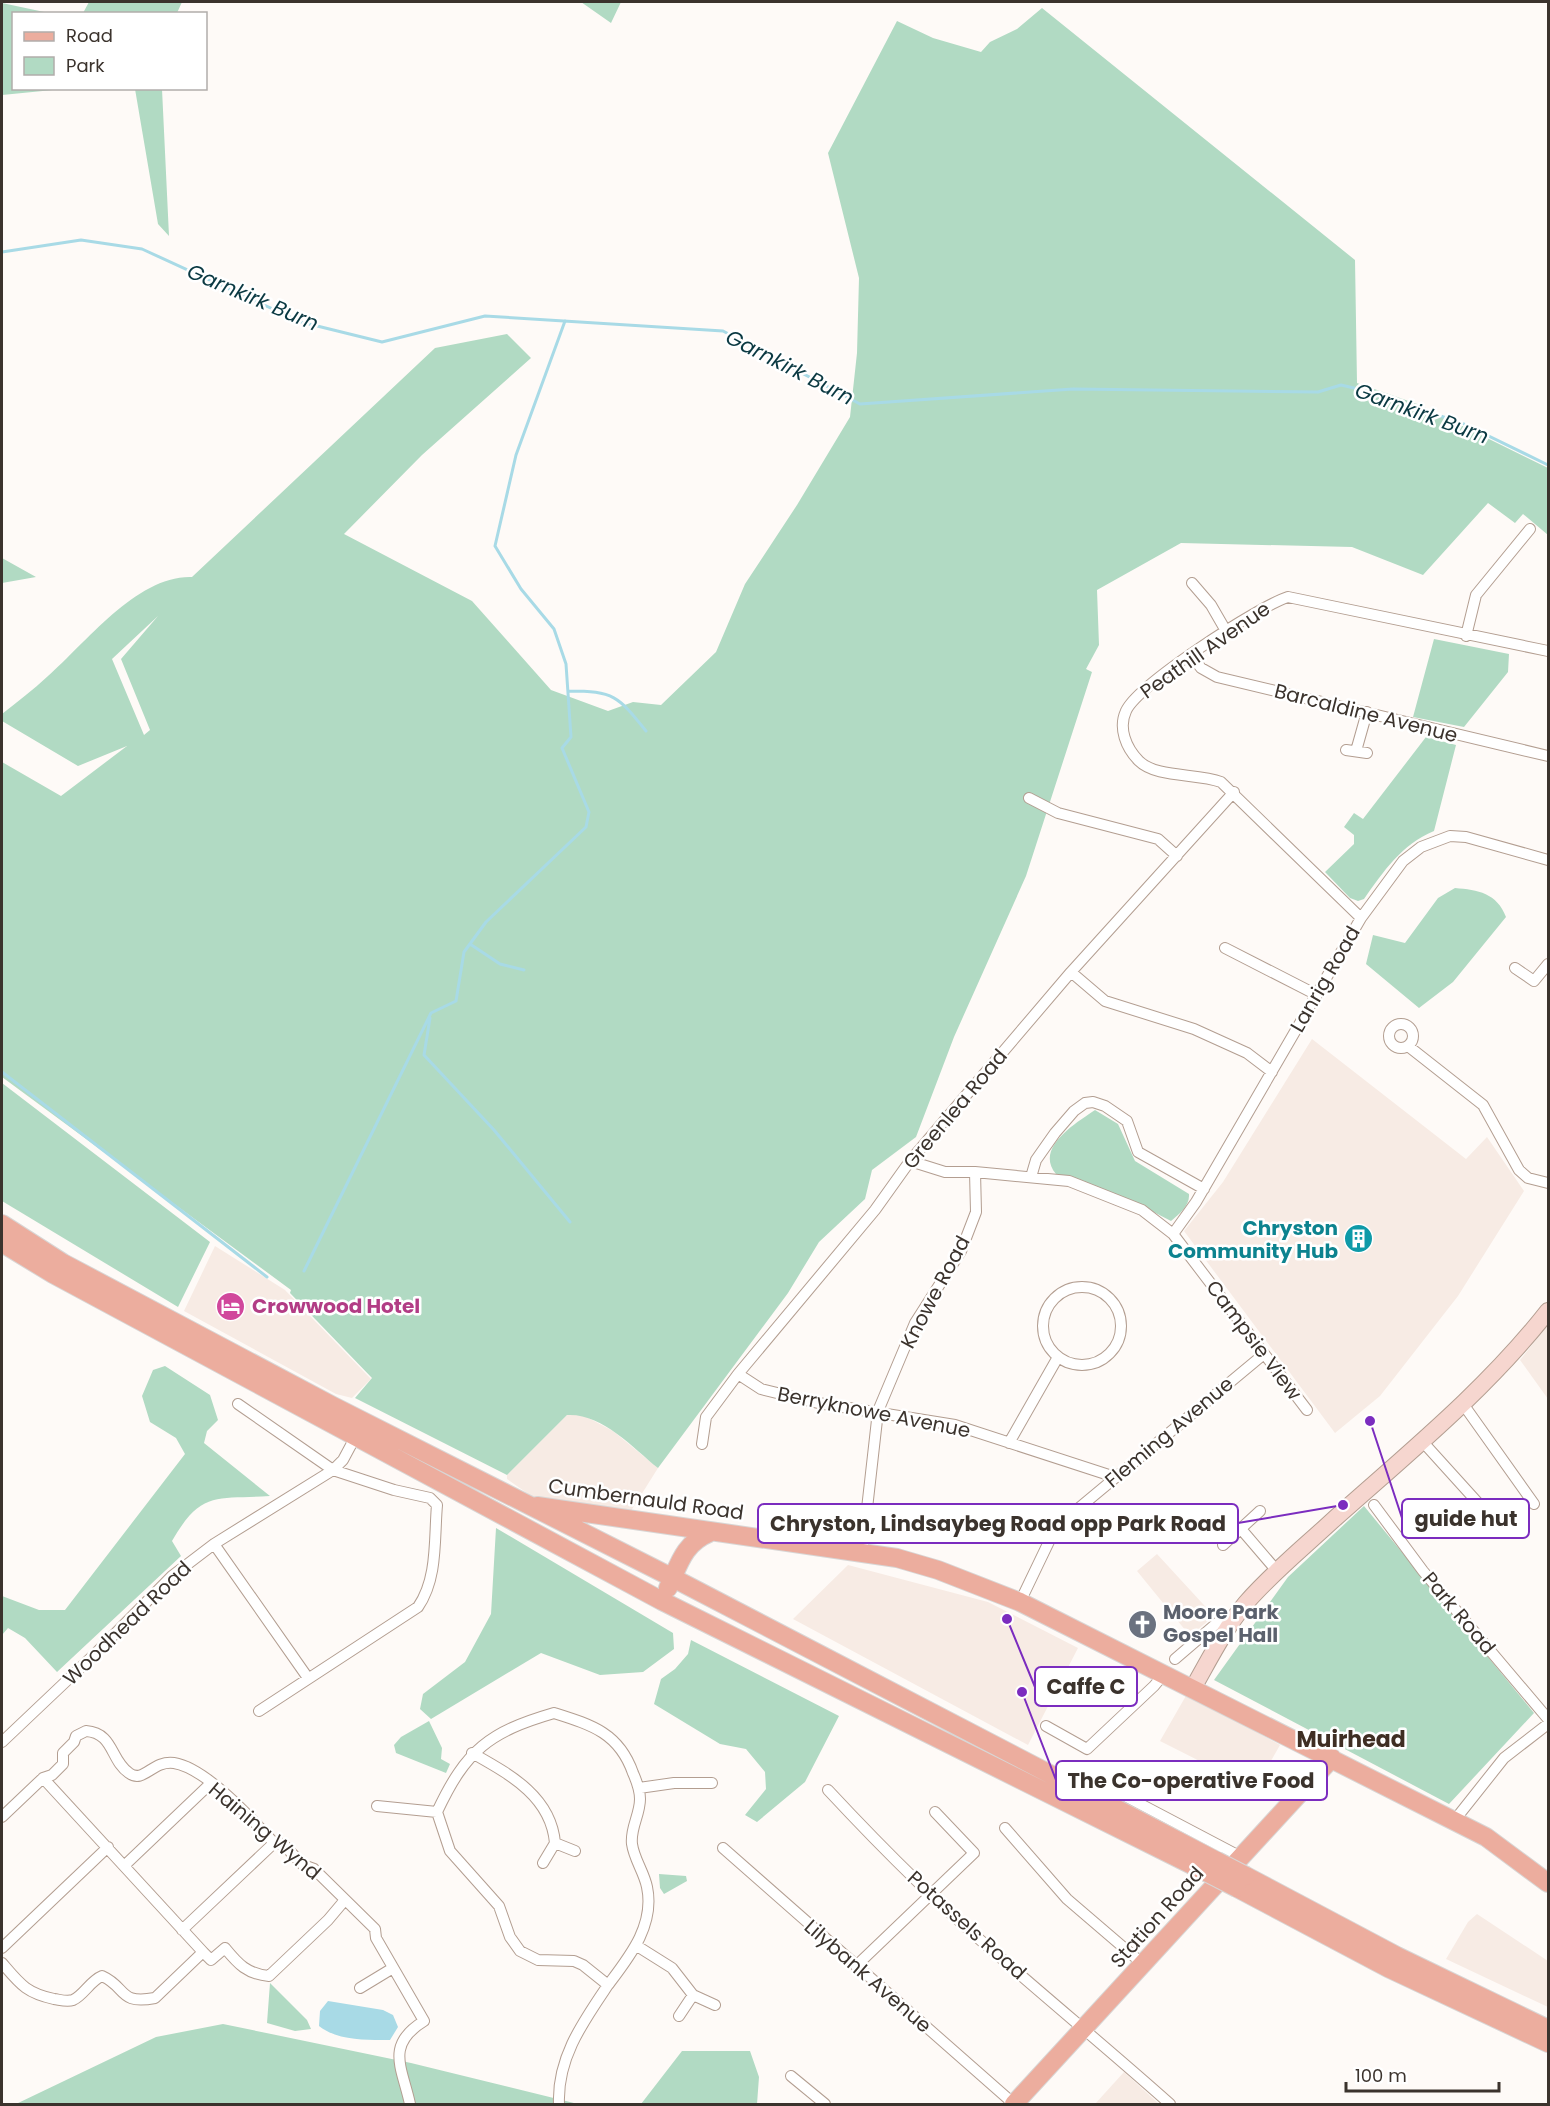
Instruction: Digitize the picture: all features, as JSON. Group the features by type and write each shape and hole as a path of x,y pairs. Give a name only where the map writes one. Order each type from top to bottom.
{"main road":[{"path":"2,1224 73,1268 662,1600 1548,2028"},
{"path":"2,1244 360,1428 521,1503 673,1578 1211,1867"},
{"path":"1193,1689 1245,1604 1277,1571 1506,1363 1548,1311"},
{"name":"Cumbernauld Road","path":"521,1503 709,1533 897,1558 938,1570 1178,1661 1193,1689 1486,1837 1548,1883"},
{"path":"662,1600 690,1543 709,1533"},
{"name":"Station Road","path":"1014,2104 1332,1758"},
{"path":"1242,1882 1388,1968 1548,2043"}],"street":[{"path":"1466,636 1476,596 1530,530"},
{"path":"1192,583 1211,605 1226,631"},
{"name":"Peathill Avenue","path":"1361,918 1234,792 1221,782 1205,776 1164,774 1140,763 1128,747 1122,725 1126,710 1140,693 1226,631 1272,602 1288,597 1466,636 1548,651"},
{"name":"Barcaldine Avenue","path":"1192,656 1201,668 1217,677 1548,756"},
{"path":"1356,751 1367,712"},
{"name":"Greenlea Road","path":"702,1444 706,1417 738,1374 874,1210 910,1161 1071,972 1234,792"},
{"path":"1029,798 1058,813 1158,839 1177,856"},
{"name":"Lanrig Road","path":"1173,1234 1204,1189 1361,918 1403,861 1434,840 1450,836 1466,837 1548,860"},
{"path":"1226,948 1317,995"},
{"path":"1515,968 1534,981 1548,964"},
{"path":"1071,972 1105,1001 1194,1029 1247,1053 1272,1071"},
{"path":"1408,1046 1483,1105 1519,1170 1528,1178 1548,1183"},
{"path":"1031,1177 1036,1160 1055,1133 1074,1111 1085,1103 1093,1102 1127,1121 1138,1152 1204,1189"},
{"name":"Campsie View","path":"910,1161 945,1172 975,1172 1069,1181 1142,1210 1173,1234 1307,1410"},
{"name":"Knowe Road","path":"862,1553 878,1412 915,1323 961,1251 976,1212 975,1172"},
{"path":"1074,1288 1088,1288 1101,1293 1117,1309 1121,1329 1118,1342 1109,1354 1098,1362 1081,1365 1058,1357 1048,1347 1043,1334 1043,1323 1050,1303 1060,1294 1074,1288"},
{"name":"Fleming Avenue","path":"1020,1602 1056,1527 1264,1354"},
{"path":"1009,1443 1058,1357"},
{"name":"Berryknowe Avenue","path":"738,1374 761,1389 818,1403 955,1425 1115,1477"},
{"path":"238,1404 333,1470 394,1490 430,1498 436,1505 432,1579 428,1592 418,1607 259,1711"},
{"path":"1463,1404 1534,1504"},
{"name":"Woodhead Road","path":"2,1742 97,1652 172,1576 214,1544 333,1470 343,1460 360,1428"},
{"path":"1422,1441 1479,1503"},
{"name":"Park Road","path":"1374,1505 1423,1571 1548,1719"},
{"path":"1223,1545 1260,1512"},
{"path":"1241,1529 1277,1571"},
{"path":"214,1544 308,1678"},
{"path":"1046,1726 1087,1749 1217,1623 1233,1622"},
{"path":"559,2104 558,2082 564,2061 580,2026 637,1946 647,1915 648,1899 645,1876 632,1846 632,1835 640,1806 639,1788 627,1756 618,1743 591,1725 554,1713 518,1724 472,1753 454,1777 437,1812 450,1851 499,1906 510,1937 520,1951 538,1960 574,1961 583,1965 608,1985"},
{"path":"1454,1821 1504,1758 1548,1724"},
{"name":"Haining Wynd","path":"2,1817 43,1778 52,1775 63,1764 63,1753 79,1733 86,1731 102,1735 112,1746 117,1761 130,1774 137,1777 145,1775 155,1765 163,1762 177,1763 227,1794 274,1843 283,1844 303,1865 314,1869 375,1929 376,1938 424,2021 410,2029 401,2039 400,2071 410,2104"},
{"path":"472,1753 518,1779 545,1809 555,1843 543,1863"},
{"path":"43,1778 211,1960 225,1948 243,1969 257,1975 269,1976 328,1920 344,1901"},
{"path":"639,1788 712,1783"},
{"path":"125,1865 210,1784"},
{"path":"1106,1786 1241,1857"},
{"name":"Potassels Road","path":"828,1790 999,1958 1086,2028 1170,2104"},
{"path":"377,1806 437,1812"},
{"path":"856,1966 974,1853 935,1812"},
{"path":"1005,1828 1066,1899 1144,1965"},
{"path":"182,1930 274,1843"},
{"path":"555,1843 575,1851"},
{"path":"2,1948 108,1847"},
{"name":"Lilybank Avenue","path":"723,1848 1014,2104"},
{"path":"637,1946 672,1968 693,1995 715,2005"},
{"path":"2,1963 25,1990 36,1995 67,2001 75,1999 102,1976 127,1998 147,1999 155,1998 203,1952"},
{"path":"360,1988 393,1968"},
{"path":"679,2016 693,1995"},
{"path":"791,2076 825,2104"}],"shaded area":[{"path":"1312,1039 1466,1159 1487,1137 1524,1191 1458,1296 1380,1396 1335,1433 1184,1231 1223,1182"},
{"path":"215,1246 285,1290 371,1379 352,1398 336,1394 184,1311"},
{"path":"1548,1325 1548,1399 1520,1360"},
{"path":"581,1414 613,1431 658,1468 631,1511 534,1498 507,1479 507,1475 567,1415"},
{"path":"1157,1554 1214,1616 1190,1636 1137,1571"},
{"path":"848,1565 988,1602 1078,1648 1028,1745 793,1619"},
{"path":"1187,1694 1280,1745 1255,1789 1160,1741"},
{"path":"1477,1914 1548,1961 1548,2007 1446,1959 1468,1922"},
{"path":"1124,2072 1159,2104 1095,2104"}],"green space":[{"path":"89,2 182,2 177,12 84,12"},
{"path":"581,2 621,2 611,23"},
{"path":"2,3 44,12 12,12 12,90 53,90 2,95"},
{"path":"1042,8 1355,260 1357,383 1420,405 1548,468 1548,535 1523,514 1515,523 1488,503 1423,575 1352,547 1181,543 1097,590 1099,645 1086,669 1092,672 1026,876 954,1037 916,1137 872,1170 865,1199 819,1242 788,1293 658,1468 627,1441 604,1425 592,1419 567,1415 507,1475 355,1398 372,1378 290,1293 291,1290 2,1077 2,762 61,796 127,746 78,766 2,721 2,714 132,599 172,579 192,577 435,348 507,334 531,358 422,455 344,534 472,601 551,690 608,711 633,702 661,705 716,652 745,584 797,505 850,417 857,353 859,278 828,153 897,21 933,38 981,52 990,42 1017,29","holes":["158,616 121,659 150,730 144,735 112,659"]},
{"path":"135,90 162,90 169,236 158,224"},
{"path":"2,558 36,577 2,583"},
{"path":"1434,639 1509,654 1508,672 1464,727 1413,717"},
{"path":"1426,737 1456,745 1434,831 1403,851 1386,869 1364,899 1358,901 1350,898 1325,872 1354,844 1354,835 1344,827 1354,813 1363,819"},
{"path":"1455,888 1486,894 1497,903 1506,917 1453,982 1419,1008 1366,964 1373,935 1405,943 1438,898"},
{"path":"2,1083 210,1242 178,1307 2,1201"},
{"path":"1095,1110 1118,1124 1135,1161 1189,1194 1186,1206 1171,1221 1140,1205 1056,1174 1050,1155 1054,1146 1069,1129"},
{"path":"165,1366 210,1395 218,1420 207,1431 204,1443 270,1496 224,1498 202,1505 183,1524 172,1541 181,1556 57,1672 25,1638 8,1628 2,1635 2,1596 39,1610 65,1610 185,1454 176,1438 150,1422 142,1396 153,1370"},
{"path":"1364,1506 1534,1713 1449,1804 1214,1680 1288,1577"},
{"path":"496,1528 673,1633 674,1649 643,1672 600,1675 541,1653 431,1719 420,1709 423,1694 465,1662 491,1614"},
{"path":"691,1640 839,1716 805,1782 757,1822 745,1815 766,1789 765,1772 746,1749 720,1744 654,1704 661,1679 675,1669 688,1654"},
{"path":"429,1721 442,1748 441,1759 450,1764 446,1773 396,1753 394,1745 401,1737"},
{"path":"659,1874 686,1876 687,1881 664,1894 660,1888"},
{"path":"270,1983 307,2020 311,2029 295,2031 267,2023"},
{"path":"223,2024 411,2063 578,2104 16,2104 156,2037"},
{"path":"682,2051 750,2051 759,2077 757,2104 641,2104"}],"water":[{"path":"328,2001 383,2010 393,2015 398,2027 390,2040 353,2039 335,2035 319,2026 320,2011"}],"waterway":[{"name":"Garnkirk Burn","path":"2,252 81,240 142,249 301,322 382,342 485,316 723,331 860,404 1073,389 1318,392 1341,385 1462,423 1548,465"},
{"path":"304,1271 431,1013 456,1001 464,952 486,922 586,827 589,812 562,748 571,737 566,664 554,629 521,589 495,546 516,455 565,321"},
{"path":"568,691 596,692 614,698 646,731"},
{"path":"470,944 500,964 524,970"},
{"path":"430,1018 424,1055 494,1130 570,1222"},
{"path":"2,1072 267,1277"}],"place":[{"name":"Chryston Community Hub","path":"1359,1239"},
{"name":"Crowwood Hotel","path":"231,1306"},
{"name":"guide hut","path":"1370,1421"},
{"name":"Chryston, Lindsaybeg Road opp Park Road","path":"1343,1505"},
{"name":"Caffe C","path":"1007,1619"},
{"name":"Moore Park Gospel Hall","path":"1142,1624"},
{"name":"The Co-operative Food","path":"1022,1692"}],"district":[{"name":"Muirhead","path":"1351,1739"}]}
